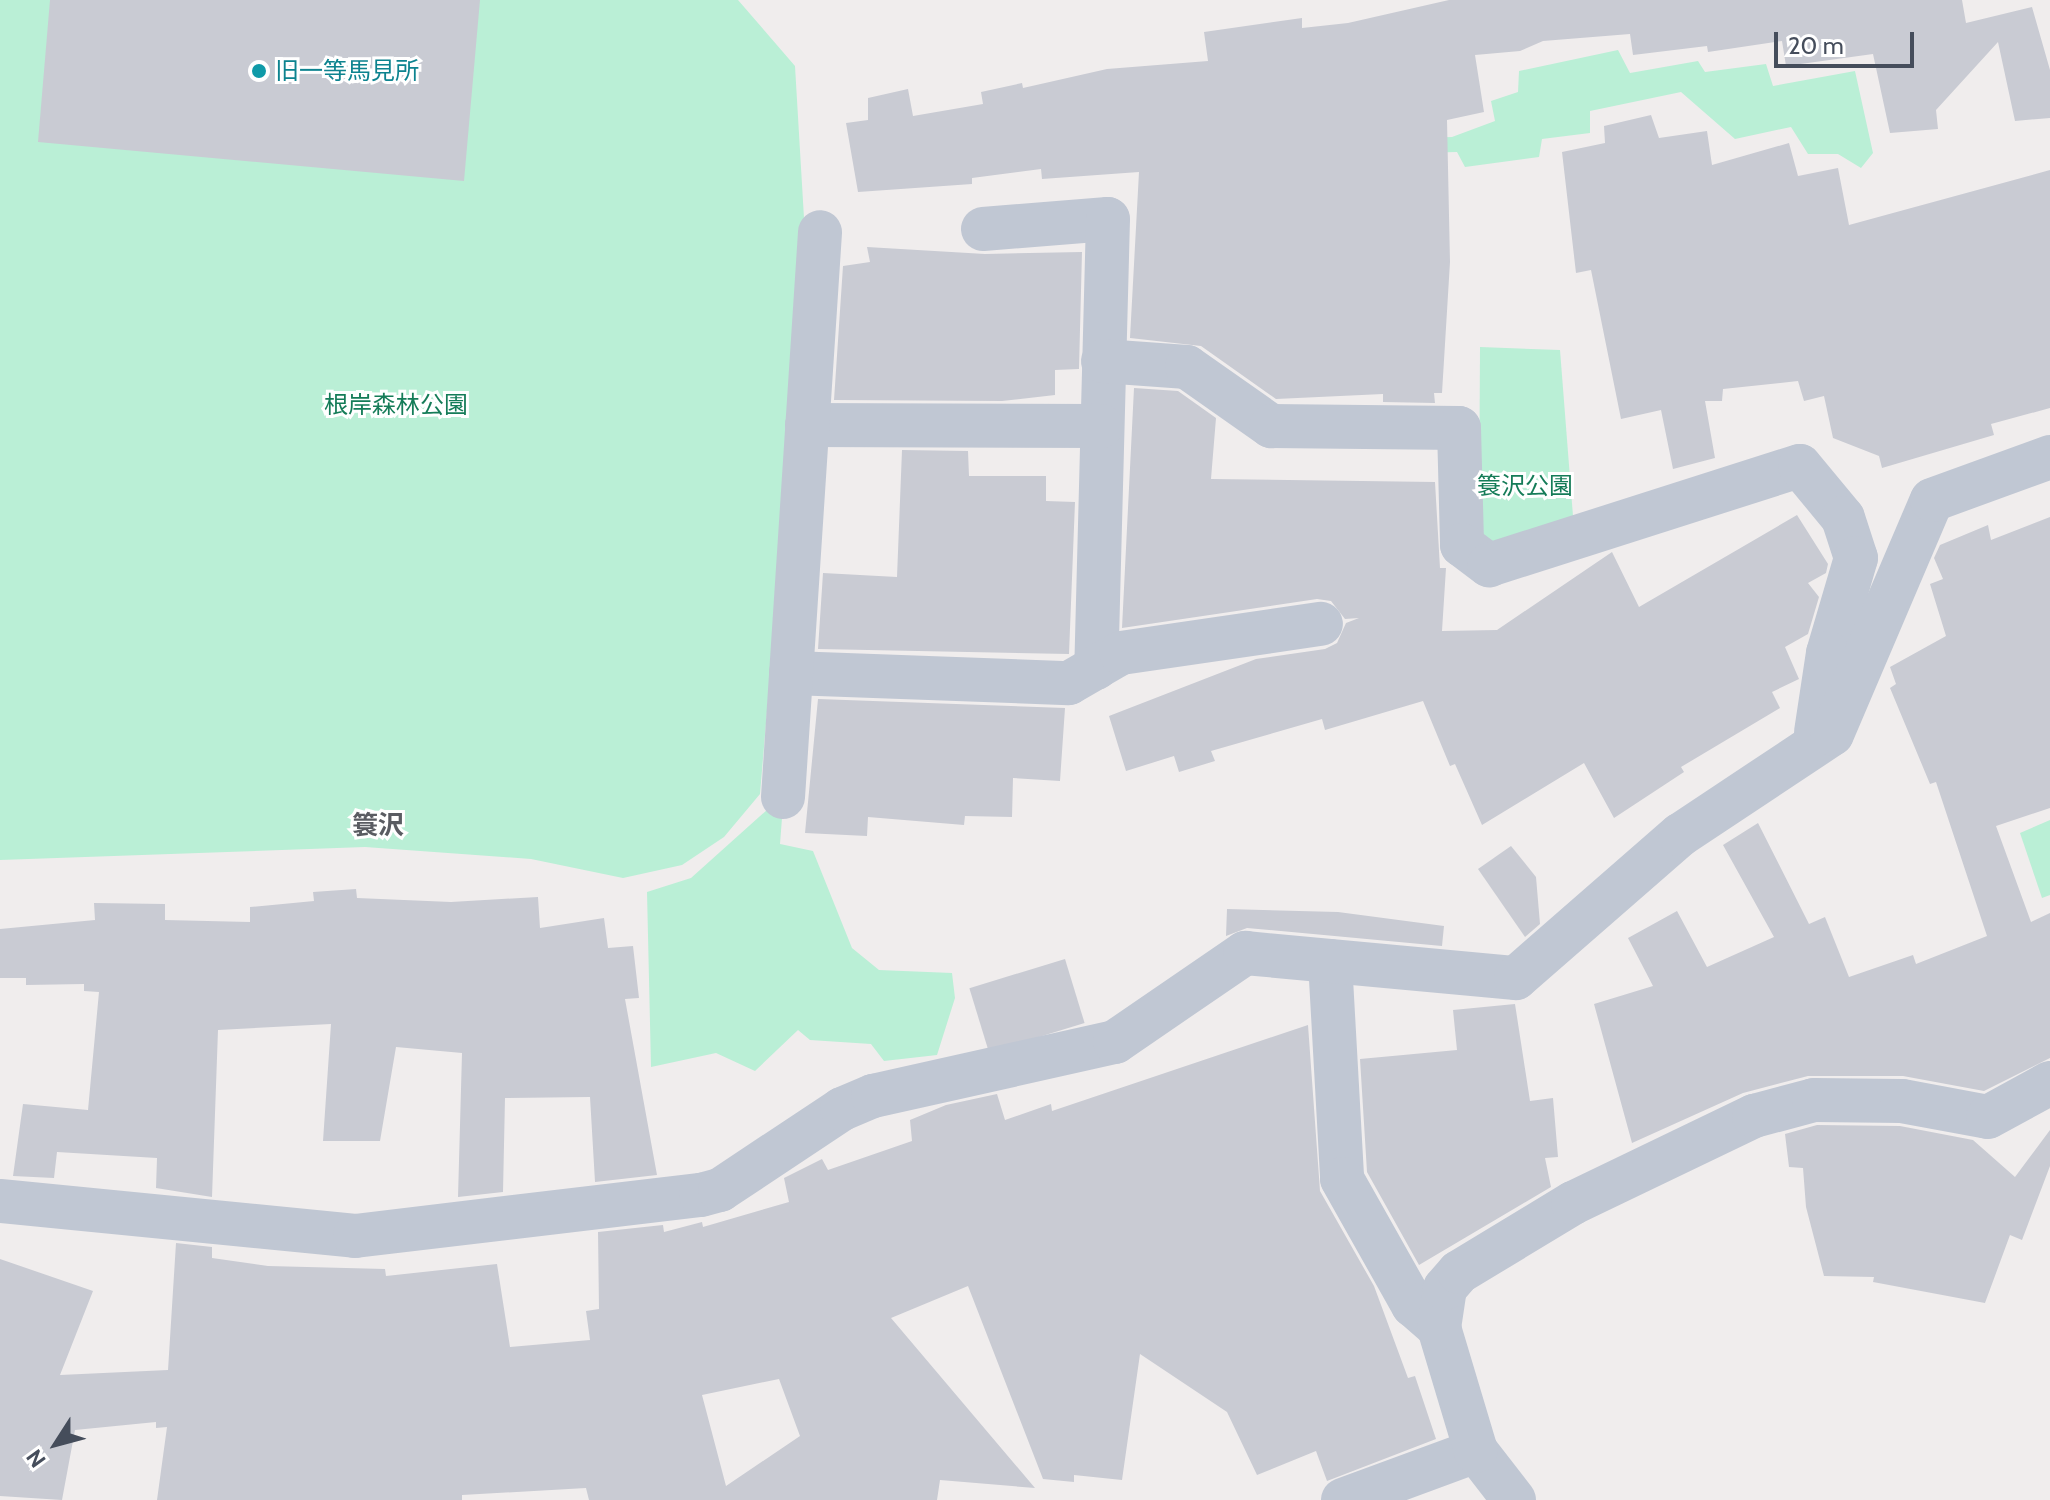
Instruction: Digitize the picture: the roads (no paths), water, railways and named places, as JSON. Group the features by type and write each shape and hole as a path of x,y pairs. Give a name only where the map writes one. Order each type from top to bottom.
{"street":[{"path":"983,229 1108,219 1096,668"},
{"path":"783,797 820,232"},
{"path":"1103,361 1187,367 1271,426 1459,428 1462,545 1489,565 1800,466 1843,518 1856,558 1828,653 1814,745"},
{"path":"807,425 1101,426"},
{"path":"0,1201 355,1236 701,1195 720,1190 842,1109 873,1096 1115,1042 1245,953 1516,978 1680,835 1832,734 1932,500 2050,457"},
{"path":"791,673 1069,683 1121,653 1321,624"},
{"path":"1330,961 1342,1179 1413,1305 1439,1328"},
{"path":"1514,1500 1476,1451 1439,1328 1445,1288 1459,1272 1573,1203 1754,1116 1814,1100 1902,1101 1988,1117 2050,1083"},
{"path":"1343,1500 1476,1451"}],"place":[{"name":"旧一等馬見所","path":"259,71"}],"district":[{"name":"簑沢","path":"378,826"}],"park label":[{"name":"根岸森林公園","path":"396,405"},
{"name":"簑沢公園","path":"1525,486"}]}
